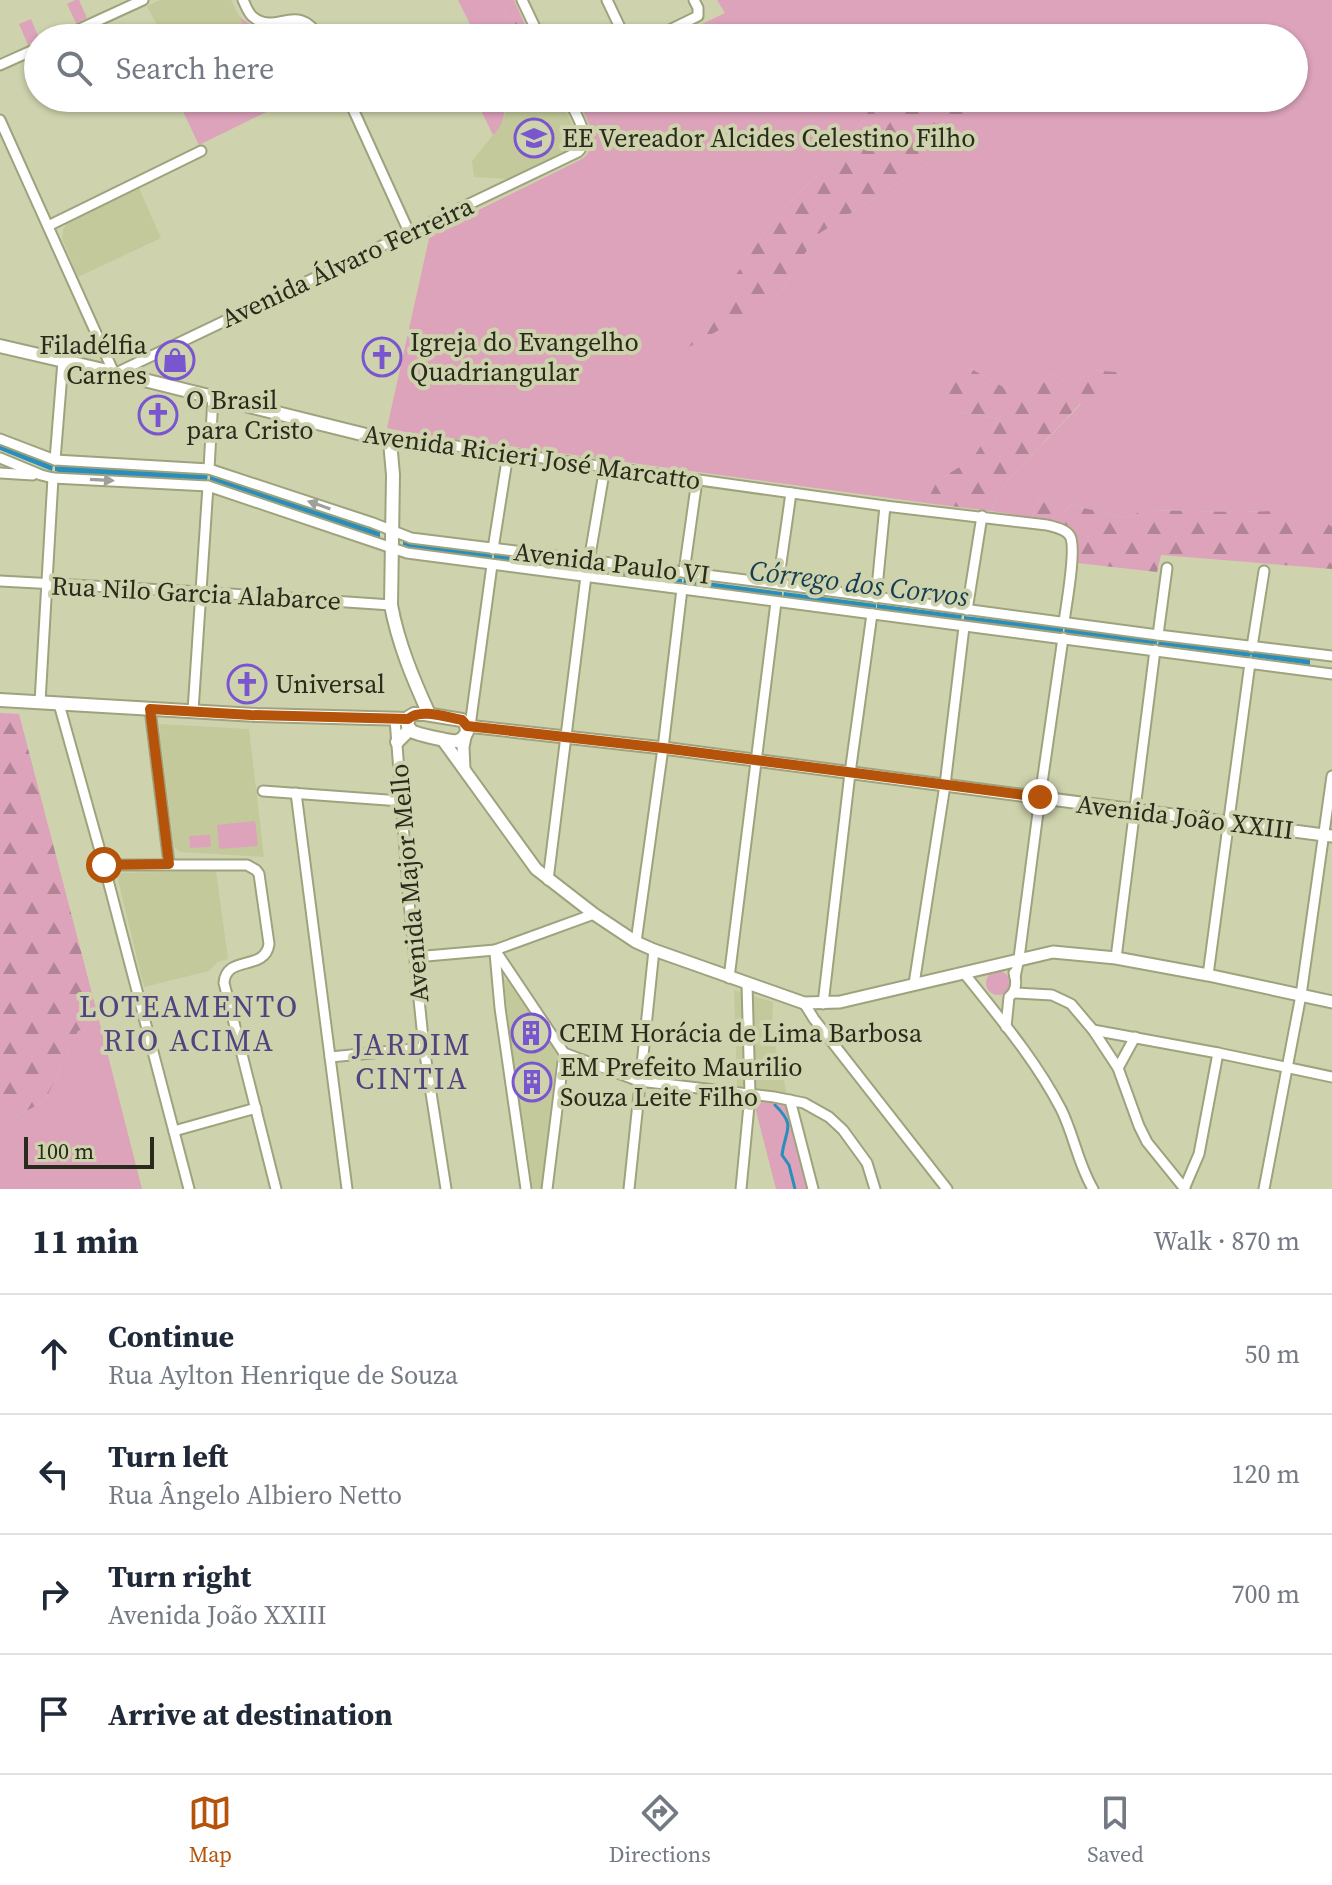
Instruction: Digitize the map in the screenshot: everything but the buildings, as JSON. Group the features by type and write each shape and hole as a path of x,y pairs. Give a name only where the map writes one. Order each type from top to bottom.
{"main road":[{"name":"Avenida Ricieri José Marcatto","path":"0,346 390,441"},
{"path":"390,441 393,475 391,605 413,680 429,714"},
{"path":"397,742 407,720 413,680"},
{"name":"Avenida João XXIII","path":"0,700 407,720 429,714 462,720 467,730 456,741 442,739 416,733 407,720"}],"street":[{"path":"91,24 143,0"},
{"path":"243,0 256,19 269,21 293,15 308,18 313,24"},
{"path":"522,0 533,24"},
{"path":"607,0 618,24"},
{"path":"682,24 698,16 694,0"},
{"path":"0,65 24,54"},
{"path":"354,112 409,232"},
{"name":"Avenida Álvaro Ferreira","path":"115,373 578,152 584,144 584,133 574,112"},
{"path":"0,120 115,373"},
{"path":"48,226 201,151"},
{"path":"55,460 63,361"},
{"path":"209,469 213,397"},
{"name":"Avenida Paulo VI","path":"0,439 55,460 209,469 226,473 411,538 1332,656"},
{"name":"Avenida Ricieri José Marcatto","path":"390,441 442,444 885,506 1047,525 1069,534 1073,549 1064,622"},
{"path":"493,549 508,454"},
{"name":"Avenida Paulo VI","path":"0,458 53,478 208,486 407,553 1332,674"},
{"path":"589,561 605,467"},
{"path":"0,473 41,475"},
{"path":"40,702 53,478"},
{"path":"684,572 697,480"},
{"path":"193,711 208,486"},
{"path":"778,584 791,493"},
{"path":"876,598 885,506"},
{"path":"967,610 982,516"},
{"path":"464,769 463,747 492,565"},
{"path":"1158,635 1167,568"},
{"path":"1252,647 1264,571"},
{"path":"548,880 586,576"},
{"name":"Rua Nilo Garcia Alabarce","path":"0,581 391,605"},
{"path":"636,942 682,589"},
{"path":"729,978 776,602"},
{"path":"823,1004 872,614"},
{"path":"914,984 945,785 964,627"},
{"path":"1006,1027 1063,638"},
{"path":"1116,958 1155,650"},
{"path":"1208,975 1250,663"},
{"path":"59,704 189,1189"},
{"path":"150,709 169,864"},
{"name":"Avenida João XXIII","path":"467,730 663,748 1328,835"},
{"path":"442,739 528,860 548,880 594,914 636,942 654,950 804,1003 840,1002 1053,952 1116,958 1332,1002"},
{"name":"Avenida Major Mello","path":"397,742 424,1048 446,1189"},
{"path":"1264,1189 1328,835 1332,776"},
{"path":"263,791 401,801"},
{"path":"296,793 347,1189"},
{"path":"104,865 247,865 259,874 269,950 261,959 229,969 224,983 276,1189"},
{"path":"415,957 495,950 594,914"},
{"path":"495,950 564,1053 639,1081 790,1100 816,1108 843,1130 867,1163 875,1189"},
{"path":"495,950 500,1008 526,1189"},
{"path":"629,1189 654,950"},
{"path":"964,973 1043,1078 1062,1112 1093,1189"},
{"path":"741,1189 750,1095 747,984"},
{"path":"983,998 998,1001 1012,995 1052,995 1071,1004 1118,1068 1147,1142 1185,1189 1199,1154 1218,1053"},
{"path":"804,1003 947,1189"},
{"path":"1093,1030 1332,1077"},
{"path":"1118,1068 1135,1037"},
{"path":"330,1057 424,1048"},
{"path":"547,1189 564,1053"},
{"path":"790,1100 813,1189"},
{"path":"174,1131 256,1108"}],"shaded area":[{"path":"160,0 231,0 243,24 157,24 147,6"},
{"name":"EE Vereador Alcides Celestino Filho","path":"566,112 578,136 577,146 510,179 474,177 472,161 497,130 505,114"},
{"path":"139,188 161,238 78,277 62,238 68,221"},
{"path":"159,724 249,729 264,857 180,852 174,847"},
{"path":"216,871 228,959 217,962 209,971 144,987 118,873"},
{"path":"504,980 557,1050 541,1189 533,1189"},
{"path":"734,990 773,1002 772,1032 787,1093 737,1086"}],"green space":[{"path":"79,0 87,18 76,23 67,4"},
{"path":"458,0 499,0 511,24 470,24"},
{"path":"499,0 514,0 525,24 511,24"},
{"path":"717,0 1332,0 1332,535 1274,511 1144,510 1127,518 1071,505 1063,513 1039,497 1032,517 991,511 998,493 1013,475 1081,404 1125,384 1115,372 1092,370 1072,385 1052,374 1027,395 1014,393 961,363 959,412 999,419 972,459 937,481 926,503 387,428 430,234 586,156 592,140 583,112 868,112 839,156 794,197 758,242 704,324 776,298 817,235 947,151 971,112 1308,112 1308,24 702,24 725,13"},
{"path":"31,19 33,24 24,24 24,36 19,24"},
{"path":"183,112 266,112 199,145"},
{"path":"482,112 504,112 503,120 493,135"},
{"path":"868,112 971,112 947,151 817,235 776,298 687,348 758,242 794,197 839,156"},
{"path":"961,363 1014,393 1028,394 1052,374 1072,385 1092,370 1116,372 1126,384 1112,402 1080,404 998,493 991,511 926,503 937,481 972,459 999,419 959,412 939,401 949,365"},
{"path":"1039,497 1063,513 1071,505 1127,518 1144,510 1274,511 1327,523 1332,527 1332,569 1161,555 1157,572 1077,563 1072,534 1061,525 1032,517"},
{"path":"0,713 19,714 100,1024 78,1031 45,1101 0,1125"},
{"path":"255,821 258,846 219,849 217,825"},
{"path":"210,835 211,847 190,848 189,836"},
{"path":"998,971 1007,974 1010,983 1007,992 998,995 989,992 986,983 989,974"},
{"path":"100,1024 142,1189 0,1189 0,1125 45,1101 78,1031"},
{"path":"764,1100 785,1104 794,1123 810,1189 776,1189 755,1107"}],"water":[{"path":"0,444 53,465 52,471 0,450"},
{"path":"55,466 208,474 207,480 62,473 55,471"},
{"path":"210,475 380,532 380,538 210,480"},
{"path":"403,539 492,553 492,559 411,548 403,546"},
{"path":"494,554 582,566 581,571 494,559"},
{"path":"584,566 682,579 682,583 583,571"},
{"path":"684,579 782,592 782,597 683,584"},
{"path":"784,592 876,604 876,609 783,597"},
{"path":"877,604 962,615 961,620 877,609"},
{"path":"964,616 1063,627 1063,633 964,620"},
{"path":"1065,628 1157,640 1157,645 1064,633"},
{"path":"1159,640 1310,659 1310,665 1252,657 1251,654 1250,657 1158,645"}],"waterway":[{"path":"775,1105 788,1124 782,1155 789,1165 795,1189"}],"place":[{"name":"EE Vereador Alcides Celestino Filho","path":"534,138"},
{"name":"Igreja do Evangelho Quadriangular","path":"382,357"},
{"name":"Filadélfia Carnes","path":"175,360"},
{"name":"O Brasil para Cristo","path":"158,415"},
{"name":"Universal","path":"247,684"},
{"name":"CEIM Horácia de Lima Barbosa","path":"531,1033"},
{"name":"EM Prefeito Maurilio Souza Leite Filho","path":"532,1082"}],"district":[{"name":"LOTEAMENTO RIO ACIMA","path":"189,1023"},
{"name":"JARDIM CINTIA","path":"412,1061"}],"route":[{"path":"104,865 169,864 150,709 408,719 411,715 422,713 462,720 467,726 1040,797"}],"water label":[{"name":"Córrego dos Corvos","path":"859,583"}]}
